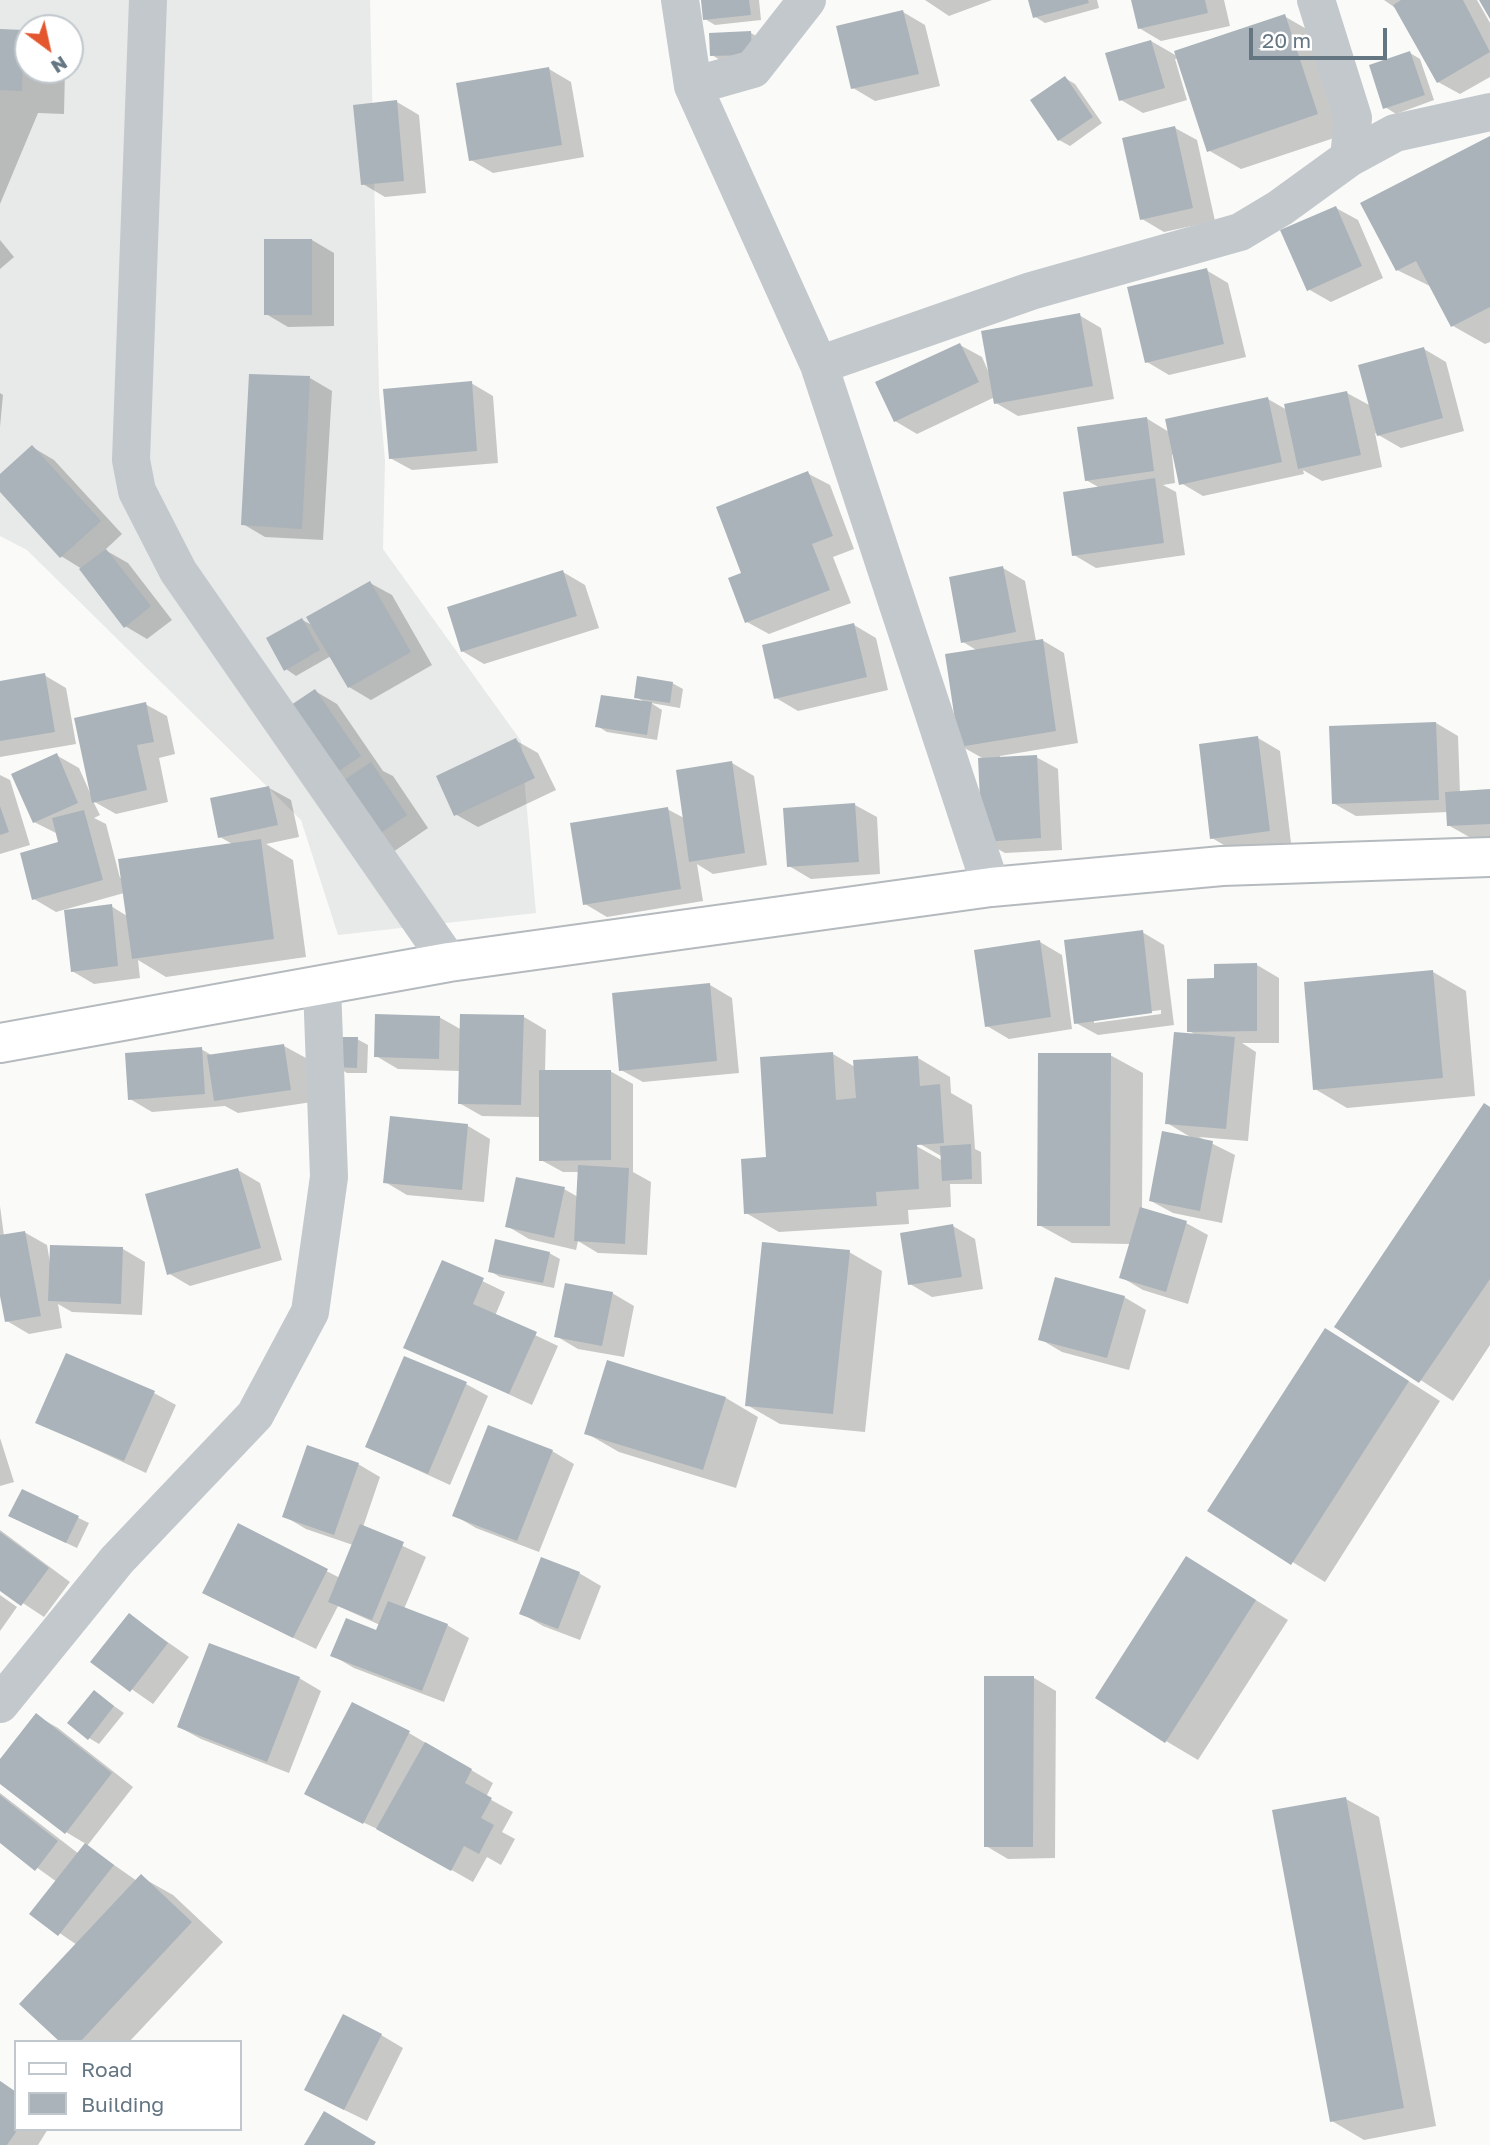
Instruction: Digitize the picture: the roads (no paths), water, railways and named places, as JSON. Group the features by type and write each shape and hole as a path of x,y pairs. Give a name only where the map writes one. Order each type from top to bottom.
{"main road":[{"path":"0,1043 449,962 991,887 1222,866 1490,857"}],"street":[{"path":"148,0 131,460 137,491 178,571 449,962"},
{"path":"680,0 693,86 819,365 991,887"},
{"path":"693,86 753,69 807,0"},
{"path":"1316,0 1353,118 1349,158"},
{"path":"819,365 1031,291 1240,232 1280,208 1349,158 1395,132 1490,111"},
{"path":"0,1703 117,1560 254,1415 310,1312 329,1177 322,986"}]}
